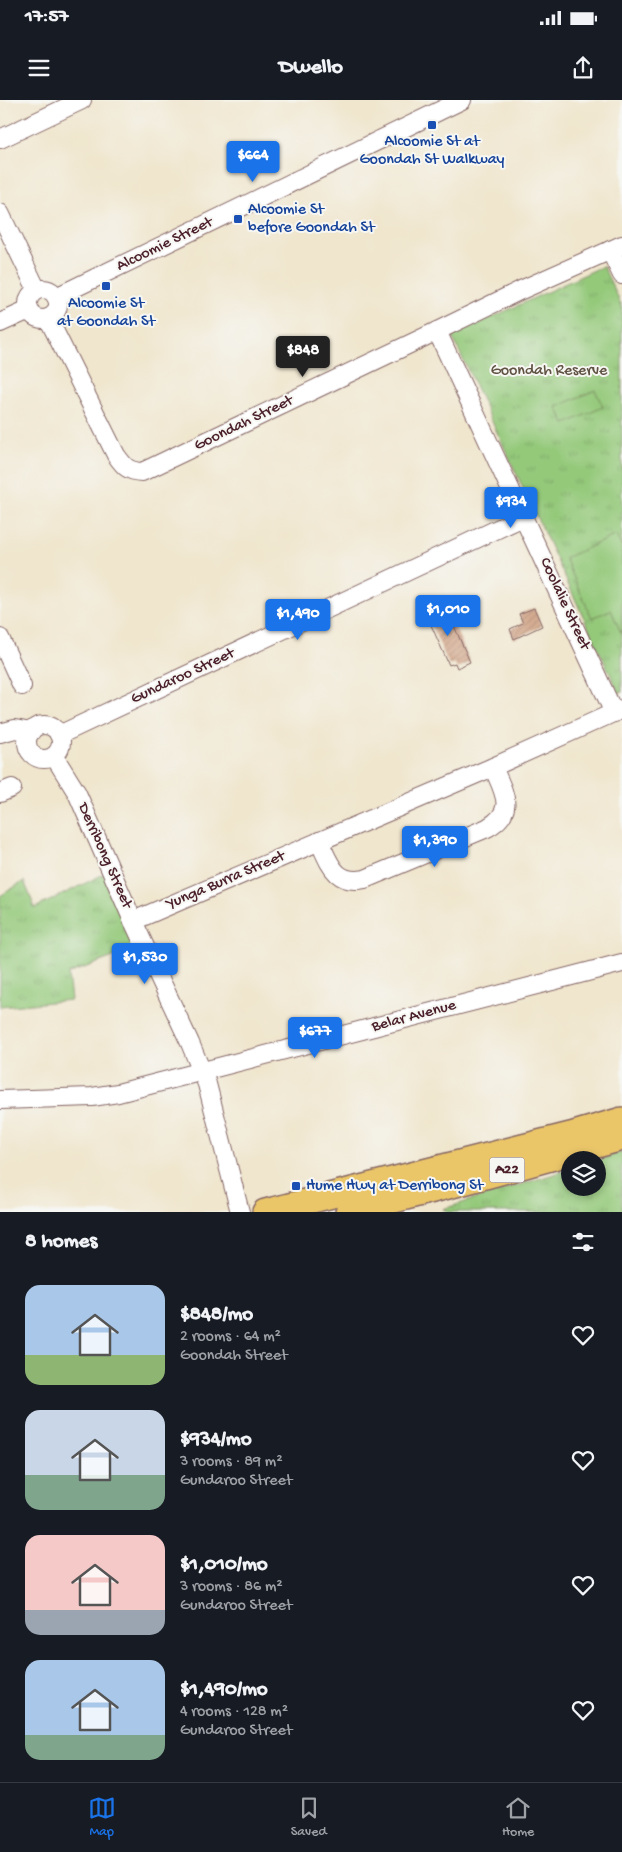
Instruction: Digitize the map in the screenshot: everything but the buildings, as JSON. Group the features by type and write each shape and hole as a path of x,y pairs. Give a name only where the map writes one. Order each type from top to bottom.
{"highway":[{"name":"A22","path":"265,1212 574,1134 622,1120"},
{"name":"A22","path":"348,1212 622,1138"}],"street":[{"path":"0,139 82,100"},
{"name":"Alcoomie Street","path":"56,297 462,100"},
{"path":"0,213 37,290"},
{"path":"616,247 622,275"},
{"name":"Goondah Street","path":"48,318 116,455 123,465 131,471 142,472 521,290 616,247"},
{"path":"46,289 56,297 56,311 48,318 35,317 29,310 28,301 37,290 46,289"},
{"path":"0,323 29,310"},
{"name":"Coolalie Street","path":"437,332 523,517 618,711"},
{"name":"Gundaroo Street","path":"59,735 523,517"},
{"path":"0,638 22,686"},
{"name":"Yunga Burra Street","path":"133,921 494,767 618,711"},
{"path":"46,726 51,727 59,735 60,746 54,756 44,760 30,752 27,742 31,732 35,728 46,726"},
{"path":"0,733 14,729 31,732"},
{"name":"Derribong Street","path":"54,756 77,793 133,921 190,1042 210,1094 240,1212"},
{"path":"319,841 335,872 344,880 354,882 487,828 498,821 505,813 507,804 494,767"},
{"name":"Belar Avenue","path":"0,1100 92,1097 118,1093 622,963"}],"green space":[{"name":"Goondah Reserve","path":"603,266 622,306 622,692 619,693 452,336"},
{"path":"595,390 603,407 565,424 557,407"},
{"path":"616,535 622,548 622,633 611,610 592,618 565,558"},
{"path":"104,874 137,948 68,974 71,1000 0,1007 0,896 24,881 35,908"},
{"path":"622,1152 622,1212 447,1212 443,1209 561,1172 561,1196 606,1196 606,1157"}],"place":[{"name":"Alcoomie St at Goondah St Walkway","path":"432,125"},
{"name":"Alcoomie St before Goondah St","path":"238,219"},
{"name":"Alcoomie St at Goondah St","path":"106,286"},
{"name":"Hume Hwy at Derribong St","path":"296,1186"}]}
